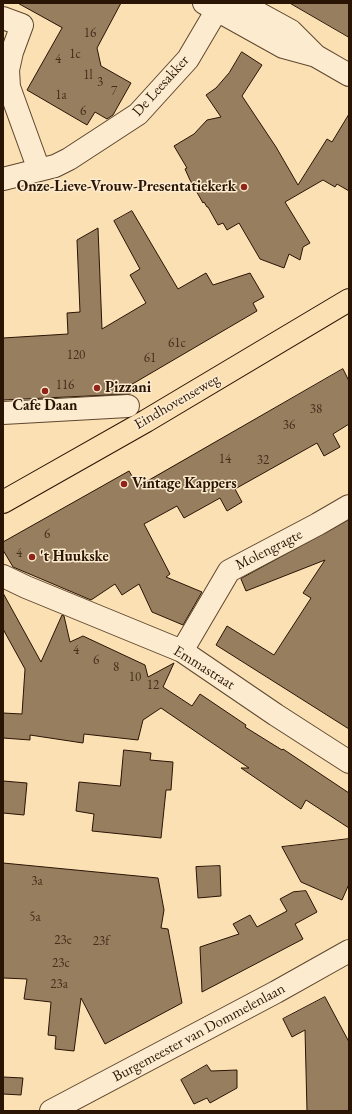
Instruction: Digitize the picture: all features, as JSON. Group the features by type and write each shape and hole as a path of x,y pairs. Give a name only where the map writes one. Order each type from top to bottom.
{"main road":[{"name":"Eindhovenseweg","path":"3,502 146,421 349,300"}],"street":[{"path":"240,3 291,32 316,56 349,75"},
{"path":"214,5 283,47 316,56"},
{"name":"De Leesakker","path":"3,179 55,166 69,159 138,114 188,59 214,5"},
{"path":"3,18 22,25 12,52 8,70 9,87 40,170"},
{"path":"3,413 128,406"},
{"name":"Molengragte","path":"182,651 228,571 349,506"},
{"name":"Emmastraat","path":"3,576 26,587 182,651 276,715 349,762"},
{"name":"Burgemeester van Dommelenlaan","path":"51,1111 80,1104 348,954"}],"building":[{"path":"18,3 121,3 97,48 101,66 131,83 113,115 107,119 95,112 87,125 27,90 62,28"},
{"path":"290,3 349,3 349,37"},
{"name":"Onze-Lieve-Vrouw-Presentatiekerk","path":"242,52 262,65 242,96 276,147 298,185 327,139 332,142 349,114 349,191 337,184 335,187 323,180 285,202 310,243 303,247 300,260 289,254 284,268 260,259 239,223 227,230 223,223 218,225 190,180 185,169 187,168 174,146 194,134 207,120 221,117 206,95 216,88 229,73"},
{"path":"132,211 178,289 206,273 213,285 250,273 264,297 253,303 257,311 129,386 130,394 3,400 3,338 68,334 67,313 80,312 77,240 98,228 102,329 146,303 130,275 140,269 114,221"},
{"path":"343,369 349,381 349,424 333,434 340,447 324,456 317,443 235,489 242,502 227,511 220,498 184,518 177,506 144,524 170,574 166,577 202,592 183,625 152,612 139,584 122,595 115,584 91,600 13,567 3,550 3,542 129,471 138,486"},
{"path":"349,520 349,729 216,645 227,626 274,655 311,598 303,593 325,560 246,591 241,579"},
{"path":"3,593 41,662 62,615 64,616 70,642 83,636 145,665 148,677 174,663 163,687 192,706 200,694 246,725 245,727 282,750 283,749 349,793 349,828 306,800 301,809 241,768 249,768 161,708 143,720 138,740 84,734 83,743 30,735 30,740 3,738 3,713 22,714 25,669 3,629"},
{"path":"124,750 151,753 150,760 173,762 171,790 166,790 161,838 92,831 94,814 76,811 79,782 120,786"},
{"path":"3,781 27,783 24,815 3,813"},
{"path":"349,839 349,884 342,900 301,882 282,847"},
{"path":"3,863 158,878 164,910 161,928 168,929 182,1003 105,1044 81,998 74,1051 55,1049 56,1036 48,1035 51,1002 24,999 27,979 3,978"},
{"path":"220,866 221,896 198,898 196,867"},
{"path":"306,891 317,912 295,924 303,939 202,992 200,947 239,934 233,924 250,915 257,927 287,911 280,899 293,892"},
{"path":"325,997 349,1042 349,1111 307,1111 305,1030 292,1037 283,1019"},
{"path":"207,1065 211,1071 237,1070 237,1088 210,1103 207,1098 194,1104 181,1080"},
{"path":"3,1077 23,1078 21,1095 3,1094"}],"place":[{"name":"Onze-Lieve-Vrouw-Presentatiekerk","path":"244,187"},
{"name":"Pizzani","path":"97,388"},
{"name":"Cafe Daan","path":"45,391"},
{"name":"Vintage Kappers","path":"124,484"},
{"name":"'t Huukske","path":"32,557"}]}
